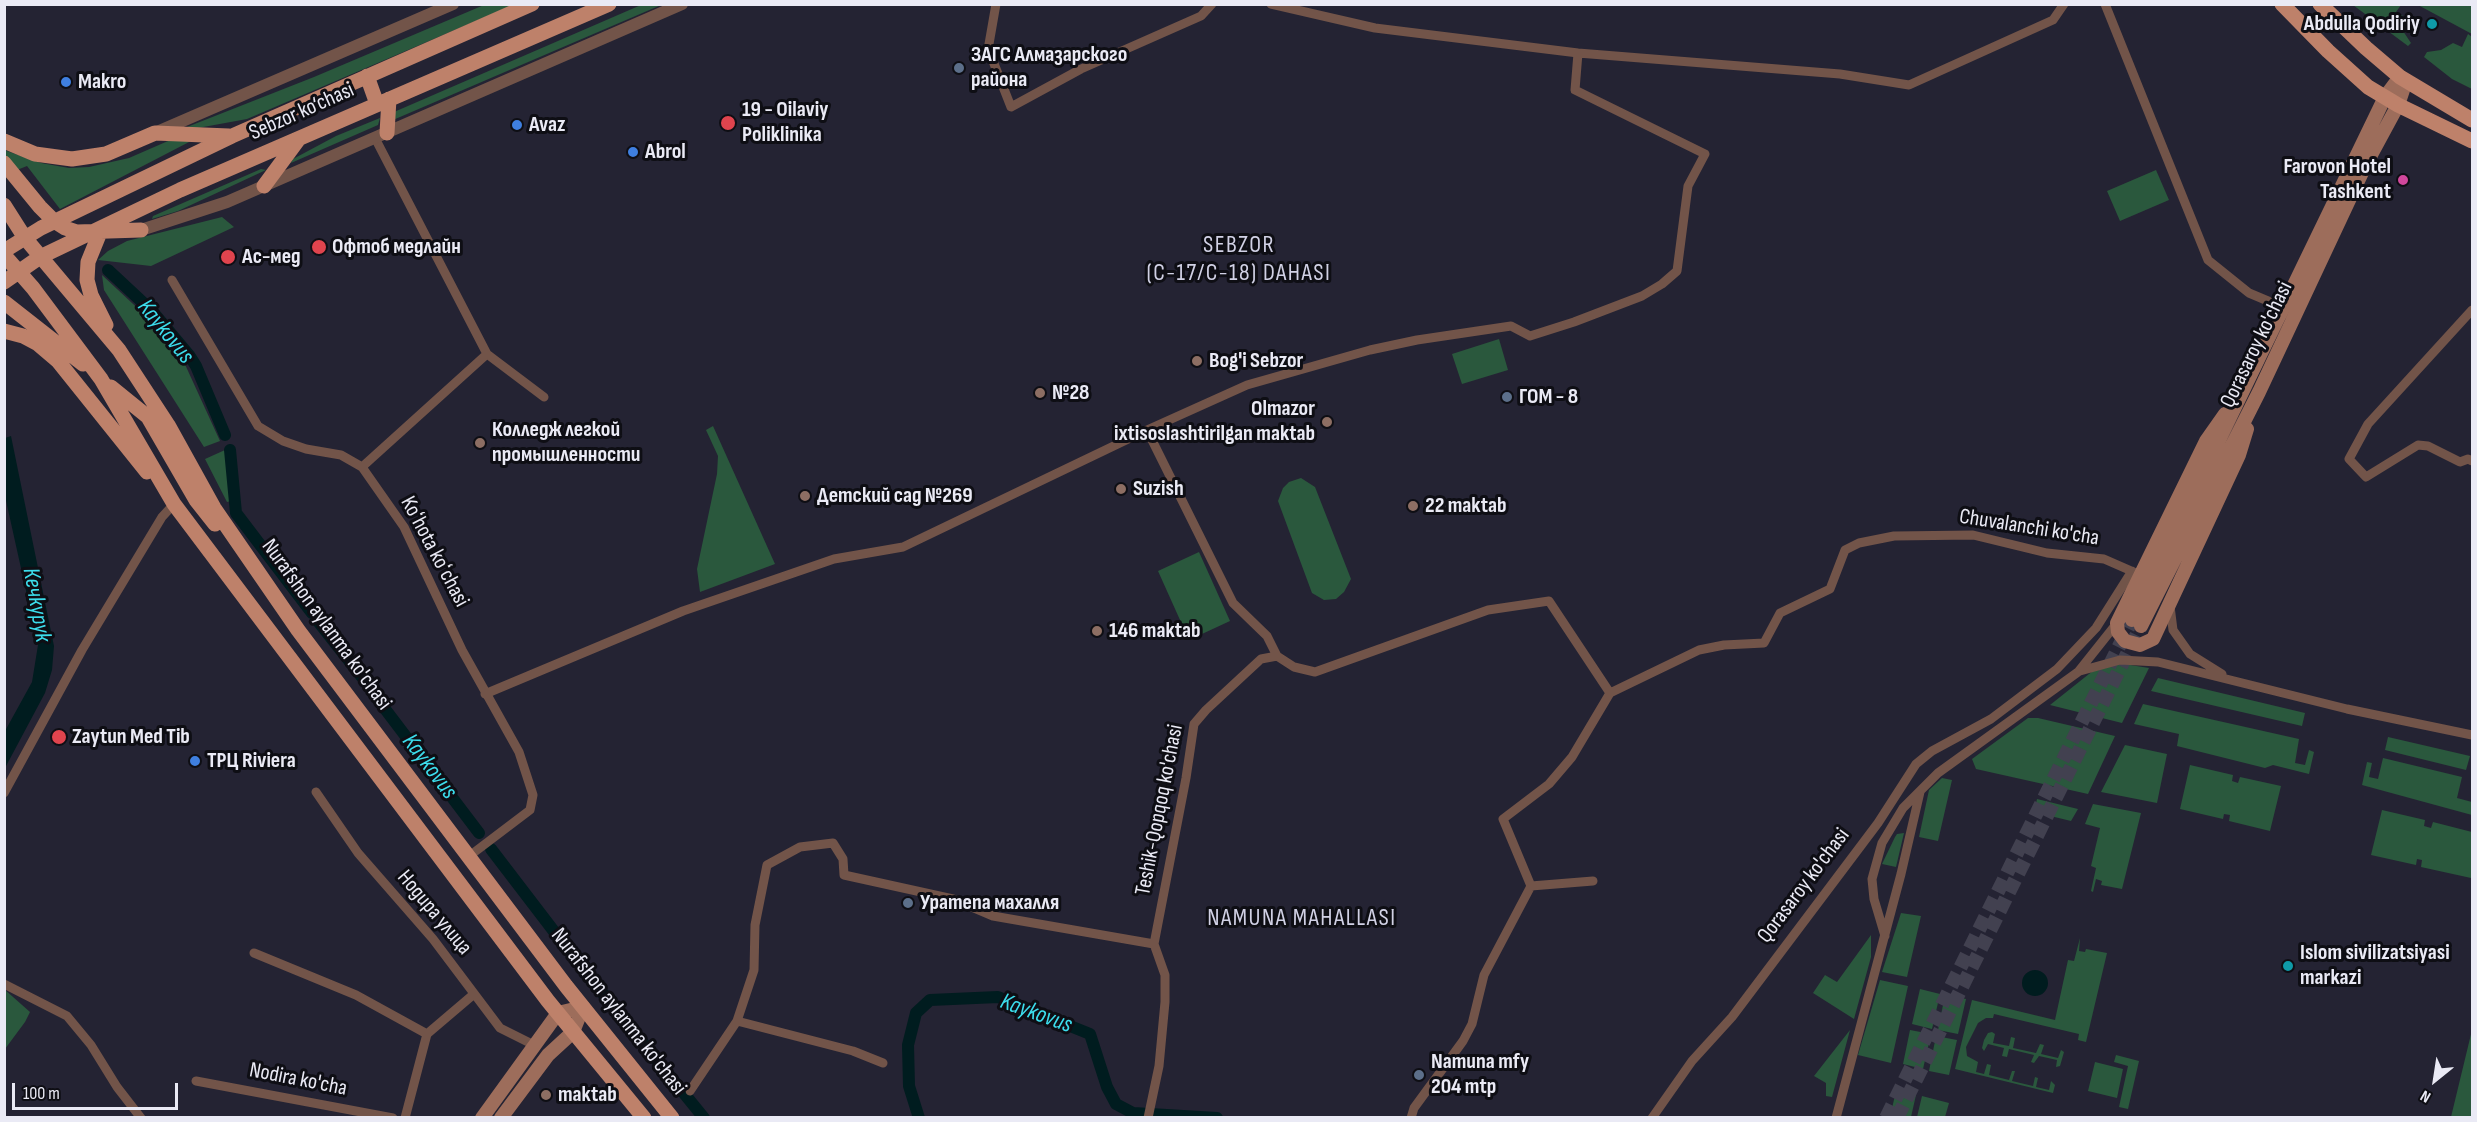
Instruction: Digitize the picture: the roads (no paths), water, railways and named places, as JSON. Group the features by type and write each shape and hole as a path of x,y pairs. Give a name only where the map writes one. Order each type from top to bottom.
{"main road":[{"name":"Sebzor ko‘chasi","path":"4,253 54,221 232,136 532,4"},
{"name":"Sebzor ko‘chasi","path":"4,282 40,257 101,230 180,190 609,4"},
{"path":"2282,4 2348,70 2391,101 2472,141"},
{"path":"2320,4 2403,79 2472,120"},
{"path":"367,76 383,102 381,136"},
{"name":"Qorasaroy ko'chasi","path":"2137,623 2403,79"},
{"path":"155,133 232,136"},
{"name":"Sebzor ko‘chasi","path":"4,141 47,157 82,158 106,154 155,133"},
{"path":"264,186 298,139"},
{"path":"4,163 54,221 65,228 77,232 141,230"},
{"name":"Nurafshon aylanma ko'chasi","path":"4,205 40,257 119,350 168,425 214,508 298,630 468,857 672,1118"},
{"path":"101,230 88,262 89,290 119,350"},
{"path":"94,249 113,238 141,230"},
{"name":"Nurafshon aylanma ko'chasi","path":"4,253 101,379 174,504 558,1013 644,1118"},
{"path":"4,302 148,417 196,500 298,630"},
{"path":"4,331 23,336 38,344 58,361 174,504"},
{"path":"2253,388 2239,456 2153,639 2137,645 2126,641 2118,633 2117,623 2137,574 2206,441 2253,388"},
{"path":"482,1118 558,1013 583,1007"},
{"path":"501,1118 548,1054 573,1032 583,1007"}],"street":[{"name":"Sebzor ko‘chasi","path":"155,133 453,4"},
{"path":"141,230 200,212 264,186 682,4"},
{"path":"996,4 989,44 991,56 1011,107 1081,69 1202,16 1212,4"},
{"path":"1270,4 1375,28 1578,53 1840,74 1909,85 2053,20 2064,4"},
{"path":"2105,4 2208,260 2227,278 2249,293 2288,314"},
{"path":"485,694 683,611 834,559 903,547 1147,430 1247,385 1370,350 1482,329 1511,326 1530,336 1642,296 1662,284 1677,271 1688,186 1705,154 1689,144 1575,90 1578,53"},
{"path":"381,136 486,354 544,397"},
{"name":"Koʻhota koʻchasi","path":"172,280 258,426 283,441 341,455 362,468 404,527 462,650 519,752 533,795 530,810 468,857"},
{"path":"2472,309 2368,424 2349,459 2366,477 2418,445 2428,446 2460,462 2468,459 2472,461"},
{"path":"362,468 486,354"},
{"path":"1147,430 1233,603 1267,636 1277,656 1294,667 1315,672 1488,610 1549,601 1610,693 1572,757 1549,784 1503,819 1531,886"},
{"path":"4,793 82,650 162,517 174,504"},
{"name":"Chuvalanchi ko'cha","path":"1610,693 1699,650 1724,645 1764,643 1780,613 1830,589 1845,550 1858,543 1894,536 1973,535 2047,553 2104,559 2137,574"},
{"name":"Qorasaroy ko'chasi","path":"1652,1118 1692,1061 1732,1017 1861,846 1917,764 1932,751 1991,719 2057,669 2084,642 2137,574"},
{"path":"2170,602 2173,630 2190,654 2235,681"},
{"path":"1885,936 1872,890 1874,868 1882,843 1903,808 1938,773 2078,672 2117,623"},
{"name":"Teshik-Qopqoq ko'chasi","path":"1154,944 1194,724 1261,659 1277,656"},
{"path":"2078,672 2108,662 2139,659 2358,712 2472,735"},
{"path":"1836,1118 1885,936 1921,789"},
{"name":"Нодира улица","path":"316,792 358,853 433,939 500,1028 534,1045"},
{"path":"690,1090 737,1022 754,970 755,925 767,865 800,847 832,843 843,859 844,875 952,899 993,916 1154,944 1165,975 1165,991 1159,1066 1148,1118"},
{"path":"1531,886 1593,881"},
{"path":"1411,1118 1414,1108 1463,1041 1472,1023 1484,975 1531,886"},
{"path":"254,953 356,995 427,1034"},
{"path":"4,984 67,1016 91,1045 117,1087 141,1118"},
{"path":"405,1118 427,1034 474,994"},
{"path":"737,1022 853,1051 883,1063"},
{"name":"Nodira ko'cha","path":"196,1081 393,1118"}],"water":[{"name":"Кечкурук","path":"11,436 54,646 52,670 45,693 5,768 5,731 32,682 38,645 5,496 5,438"},
{"path":"2035,970 2044,974 2048,983 2044,992 2035,996 2026,992 2022,983 2026,974"}],"waterway":[{"name":"Kaykovus","path":"108,270 153,312 189,355 196,366 225,435"},
{"name":"Kaykovus","path":"230,450 236,513 312,613"},
{"name":"Kaykovus","path":"317,620 373,691"},
{"name":"Kaykovus","path":"379,701 479,833"},
{"name":"Kaykovus","path":"491,849 556,934"},
{"name":"Kaykovus","path":"587,974 704,1118"},
{"name":"Kaykovus","path":"919,1118 909,1086 908,1045 916,1013 930,1000 998,997 1090,1034 1107,1087 1116,1104 1133,1113 1217,1118"}],"tunnel":[{"path":"1886,1118 2132,620"},
{"path":"1897,1118 2141,626"}],"place":[{"name":"Abdulla Qodiriy","path":"2432,24"},
{"name":"ЗАГС Алмазарского района","path":"959,68"},
{"name":"Makro","path":"66,82"},
{"name":"19 - Oilaviy Poliklinika","path":"728,123"},
{"name":"Avaz","path":"517,125"},
{"name":"Abrol","path":"633,152"},
{"name":"Farovon Hotel Tashkent","path":"2403,180"},
{"name":"Офтоб медлайн","path":"319,247"},
{"name":"Ас-мед","path":"228,257"},
{"name":"Bog'i Sebzor","path":"1197,361"},
{"name":"№28","path":"1040,393"},
{"name":"ГОМ - 8","path":"1507,397"},
{"name":"Olmazor ixtisoslashtirilgan maktab","path":"1327,422"},
{"name":"Колледж легкой промышленности","path":"480,443"},
{"name":"Suzish","path":"1121,489"},
{"name":"Детский сад №269","path":"805,496"},
{"name":"22 maktab","path":"1413,506"},
{"name":"146 maktab","path":"1097,631"},
{"name":"Zaytun Med Tib","path":"59,737"},
{"name":"ТРЦ Riviera","path":"195,761"},
{"name":"Уратепа махалля","path":"908,903"},
{"name":"Islom sivilizatsiyasi markazi","path":"2288,966"},
{"name":"Namuna mfy 204 mtp","path":"1419,1075"},
{"name":"maktab","path":"546,1095"}],"district":[{"name":"SEBZOR (C-17/C-18) DAHASI","path":"1239,260"},
{"name":"NAMUNA MAHALLASI","path":"1302,919"}]}
